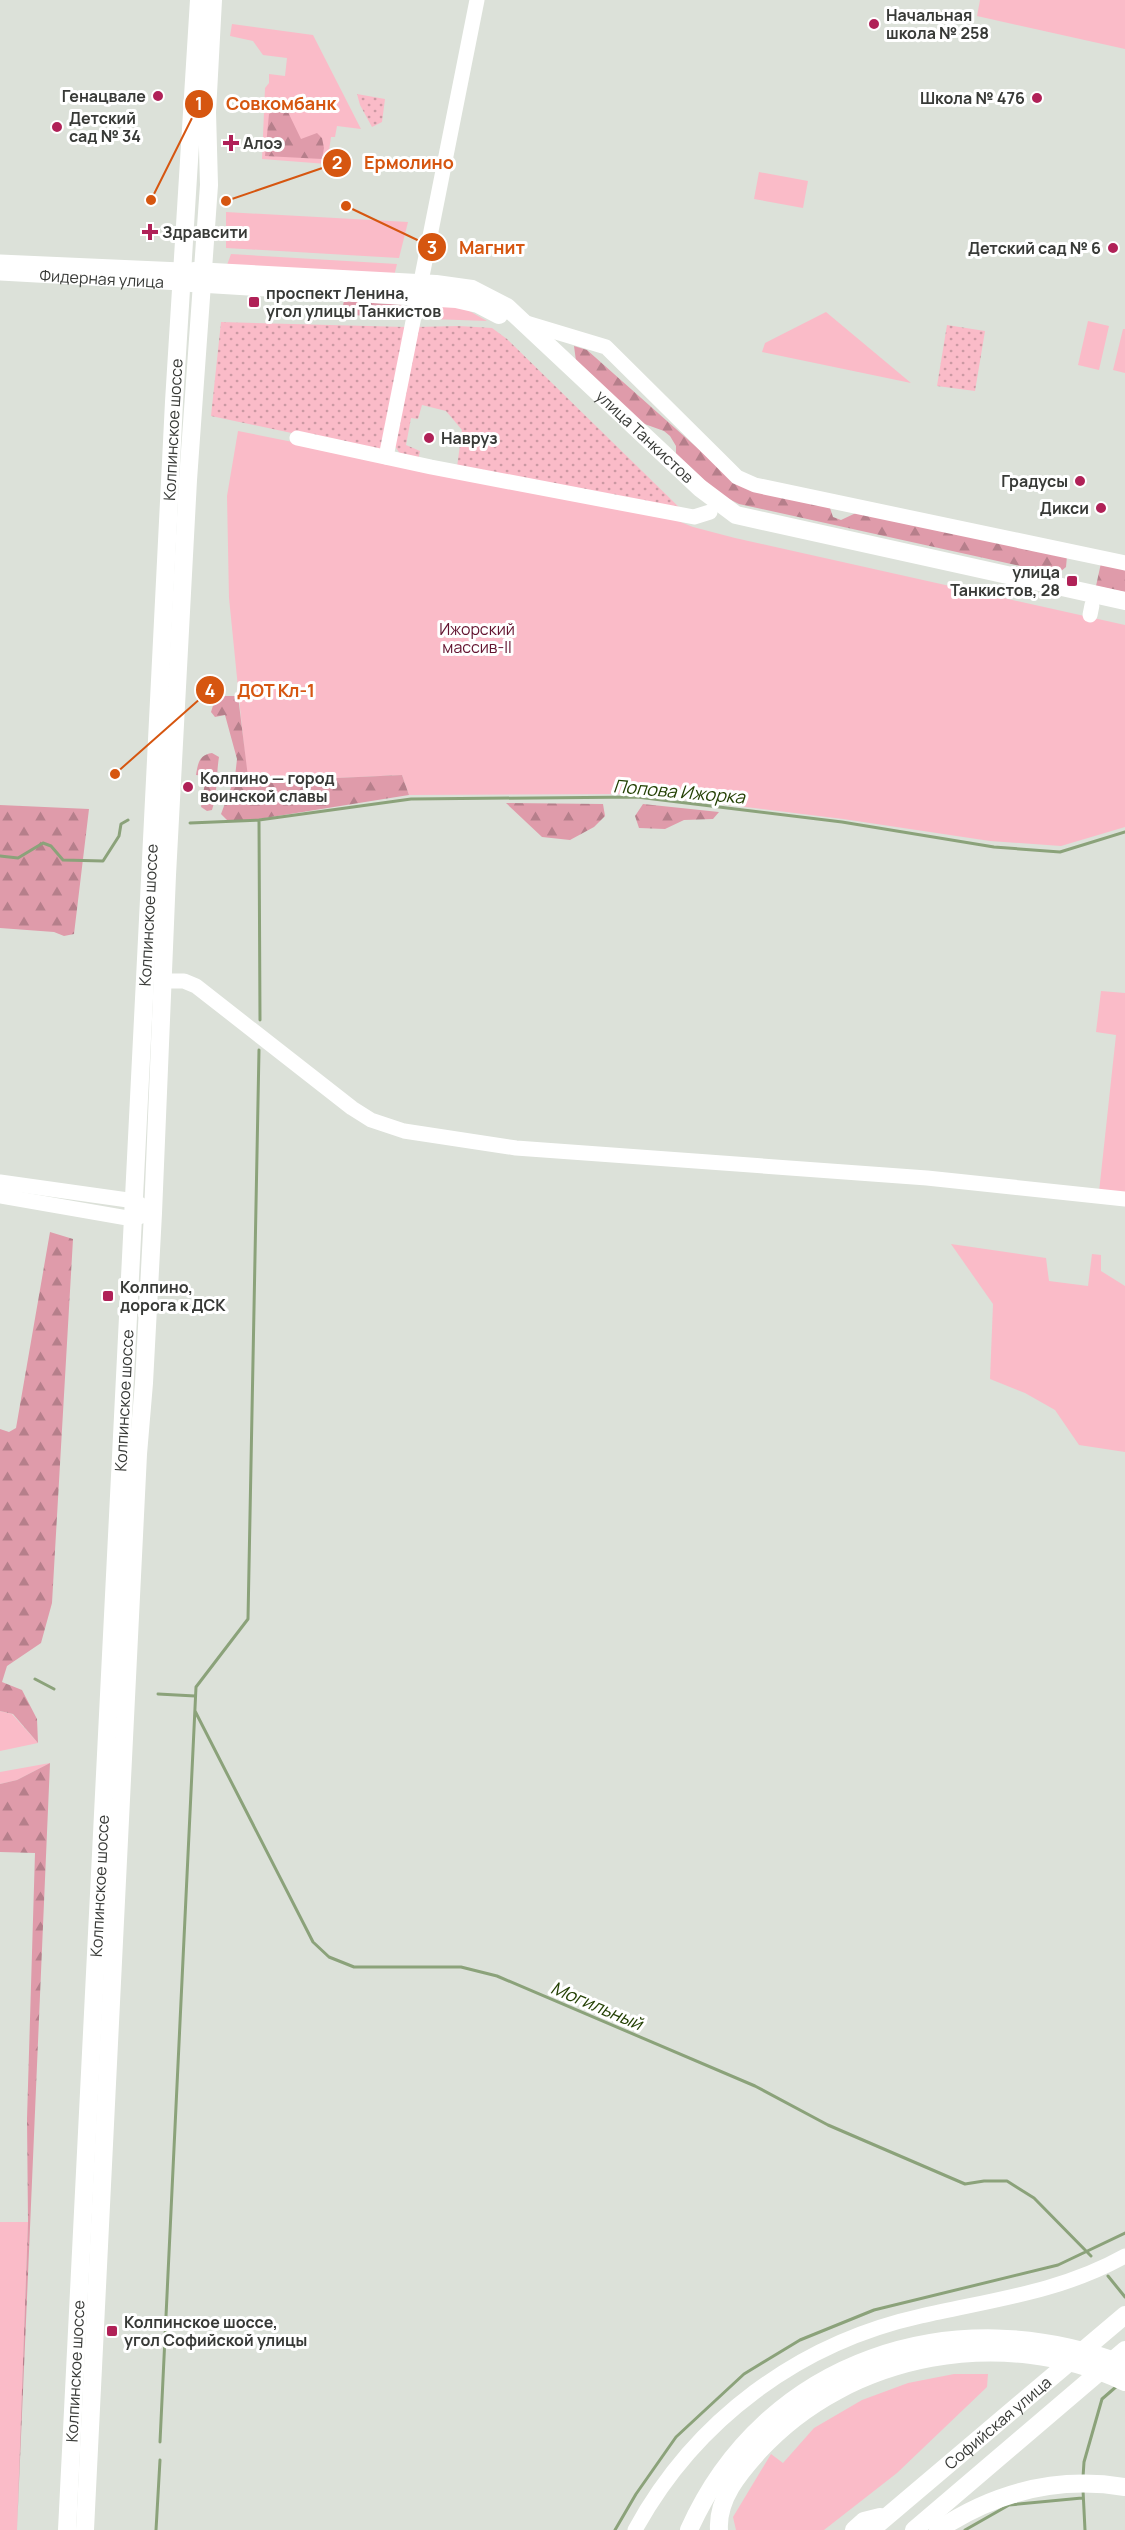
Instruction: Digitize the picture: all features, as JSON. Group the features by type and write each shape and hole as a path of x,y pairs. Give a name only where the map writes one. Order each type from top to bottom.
{"main road":[{"name":"Колпинское шоссе","path":"68,2530 181,276 199,0"},
{"name":"Колпинское шоссе","path":"85,2530 138,1454 153,1213 188,480 209,184 207,112 213,0"},
{"name":"Фидерная улица","path":"181,276 203,278"},
{"name":"улица Танкистов","path":"203,278 419,289 459,286 483,293 507,307 700,488 736,515 1125,601"},
{"name":"улица Танкистов","path":"419,289 478,304 499,315 710,512 731,524 765,535 1091,610 1125,612"},
{"name":"Софийская улица","path":"871,2530 1125,2315"},
{"path":"689,2530 712,2487 730,2461 773,2416 815,2386 863,2362 919,2344 961,2338 996,2344 1057,2344 1100,2355 1125,2365"},
{"path":"719,2530 721,2506 744,2468 785,2427 824,2399 867,2377 920,2360 962,2353 996,2344 1021,2353 1070,2362 1125,2382"},
{"name":"Софийская улица","path":"914,2530 1125,2350"},
{"path":"938,2530 984,2503 1034,2488 1077,2483 1125,2487"},
{"path":"854,2530 864,2521 891,2514"}],"street":[{"path":"386,458 477,0"},
{"name":"Фидерная улица","path":"0,262 181,276"},
{"name":"Фидерная улица","path":"0,273 181,276"},
{"path":"522,321 606,347 737,477 755,485 1125,563"},
{"path":"297,438 386,458 694,518 710,512"},
{"path":"164,981 184,981 196,986 352,1108 371,1120 404,1131 516,1148 927,1178 1125,1199"},
{"path":"0,1182 153,1213"},
{"path":"0,1196 134,1210"},
{"path":"635,2530 656,2495 681,2461 708,2431 765,2383 804,2359 888,2324 1018,2297 1061,2285 1125,2256"}],"green space":[{"path":"980,0 1125,0 1125,49 977,16"},
{"path":"232,24 313,35 361,129 337,126 335,137 331,137 327,164 262,159 265,88 269,83 269,74 285,76 287,58 263,55 253,41 230,36"},
{"path":"357,94 385,99 382,122 372,127 360,105"},
{"path":"280,108 287,110 301,139 317,133 322,138 324,148 322,159 265,156 269,114"},
{"path":"759,172 808,181 803,208 754,199"},
{"path":"226,212 408,222 399,258 226,248"},
{"path":"231,254 397,264 394,276 227,265"},
{"path":"344,301 403,305 409,308 409,316 403,319 341,314"},
{"path":"433,305 464,308 487,321 432,319"},
{"path":"826,312 911,383 762,352 765,343"},
{"path":"1088,321 1109,326 1099,370 1078,365"},
{"path":"221,322 406,327 381,452 211,416"},
{"path":"947,325 985,331 975,391 937,386"},
{"path":"415,327 492,328 507,339 686,514 457,467 462,430 446,411 422,405 418,419 411,418 406,445 420,451 418,461 402,457 393,443"},
{"path":"1123,329 1125,329 1125,373 1113,370"},
{"path":"574,346 587,350 729,476 830,508 833,517 841,520 858,512 1067,556 1066,567 1060,572 1052,573 739,504 719,494 676,454 676,446 664,431 639,422 576,361"},
{"name":"Ижорский массив-II","path":"238,431 668,517 693,527 735,538 1125,625 1125,827 1061,846 990,841 843,819 638,794 409,795 402,775 336,778 247,777 229,598 227,496"},
{"path":"1101,563 1125,568 1125,592 1096,586"},
{"path":"216,696 238,696 248,777 336,778 402,775 409,795 253,820 227,820 221,814 235,777 237,759 225,715 215,717 211,712"},
{"path":"212,753 219,757 214,803 212,810 207,811 201,807 206,776 196,775 200,760"},
{"path":"506,803 603,804 605,816 594,827 570,840 542,837"},
{"path":"643,804 719,812 713,819 684,820 665,829 639,828 635,816"},
{"path":"0,805 89,809 74,934 64,936 54,932 0,928"},
{"path":"1101,991 1125,993 1125,1192 1099,1192 1116,1035 1096,1032"},
{"path":"50,1232 73,1239 52,1603 41,1643 7,1666 2,1682 22,1690 37,1719 38,1743 13,1714 0,1711 0,1429 9,1432 16,1428"},
{"path":"951,1244 1046,1258 1049,1281 1088,1286 1092,1254 1101,1255 1101,1271 1125,1286 1125,1452 1079,1445 1055,1410 1025,1393 990,1379 993,1304"},
{"path":"0,1711 12,1714 38,1743 0,1751"},
{"path":"50,1763 17,1780 0,1784 0,1772"},
{"path":"50,1763 17,2530 28,2222 27,2119 35,1853 0,1852 0,1784 17,1780"},
{"path":"0,2222 28,2222 17,2530 0,2530"},
{"path":"954,2374 988,2374 987,2387 897,2473 824,2530 736,2530 733,2517 771,2454 783,2463 814,2428 862,2400 908,2383"}],"waterway":[{"name":"Попова Ижорка","path":"190,823 259,820 411,799 637,797 842,822 994,847 1060,852 1125,832"},
{"name":"Попова Ижорка","path":"0,856 18,858 43,843 51,846 63,860 103,861 119,836 121,824 128,820"},
{"path":"259,821 260,1020"},
{"path":"160,2442 196,1687 248,1619 259,1050"},
{"path":"35,1679 54,1689"},
{"path":"158,1694 195,1696"},
{"name":"Могильный","path":"195,1711 313,1942 329,1957 354,1967 461,1967 497,1976 755,2086 828,2125 965,2184 1007,2181 1034,2198 1091,2256"},
{"path":"615,2530 636,2494 676,2437 744,2374 800,2340 874,2310 1058,2265 1125,2233"},
{"path":"1108,2276 1125,2297"},
{"path":"1083,2477 1084,2462 1102,2399 1117,2386"},
{"path":"156,2530 160,2460"},
{"path":"1083,2490 1085,2530"},
{"path":"965,2530 1009,2505 1082,2498"}],"place":[{"name":"Начальная школа № 258","path":"874,24"},
{"name":"Генацвале","path":"158,96"},
{"name":"Школа № 476","path":"1037,98"},
{"name":"Детский сад № 34","path":"57,127"},
{"name":"Алоэ","path":"231,143"},
{"name":"Совкомбанк","path":"151,200"},
{"name":"Ермолино","path":"226,201"},
{"name":"Магнит","path":"346,206"},
{"name":"Здравсити","path":"150,232"},
{"name":"Детский сад № 6","path":"1113,248"},
{"name":"проспект Ленина, угол улицы Танкистов","path":"254,302"},
{"name":"Навруз","path":"429,438"},
{"name":"Градусы","path":"1080,481"},
{"name":"Дикси","path":"1101,508"},
{"name":"улица Танкистов, 28","path":"1072,581"},
{"name":"ДОТ Кл-1","path":"115,774"},
{"name":"Колпино — город воинской славы","path":"188,787"},
{"name":"Колпино, дорога к ДСК","path":"108,1296"},
{"name":"Колпинское шоссе, угол Софийской улицы","path":"112,2331"}]}
